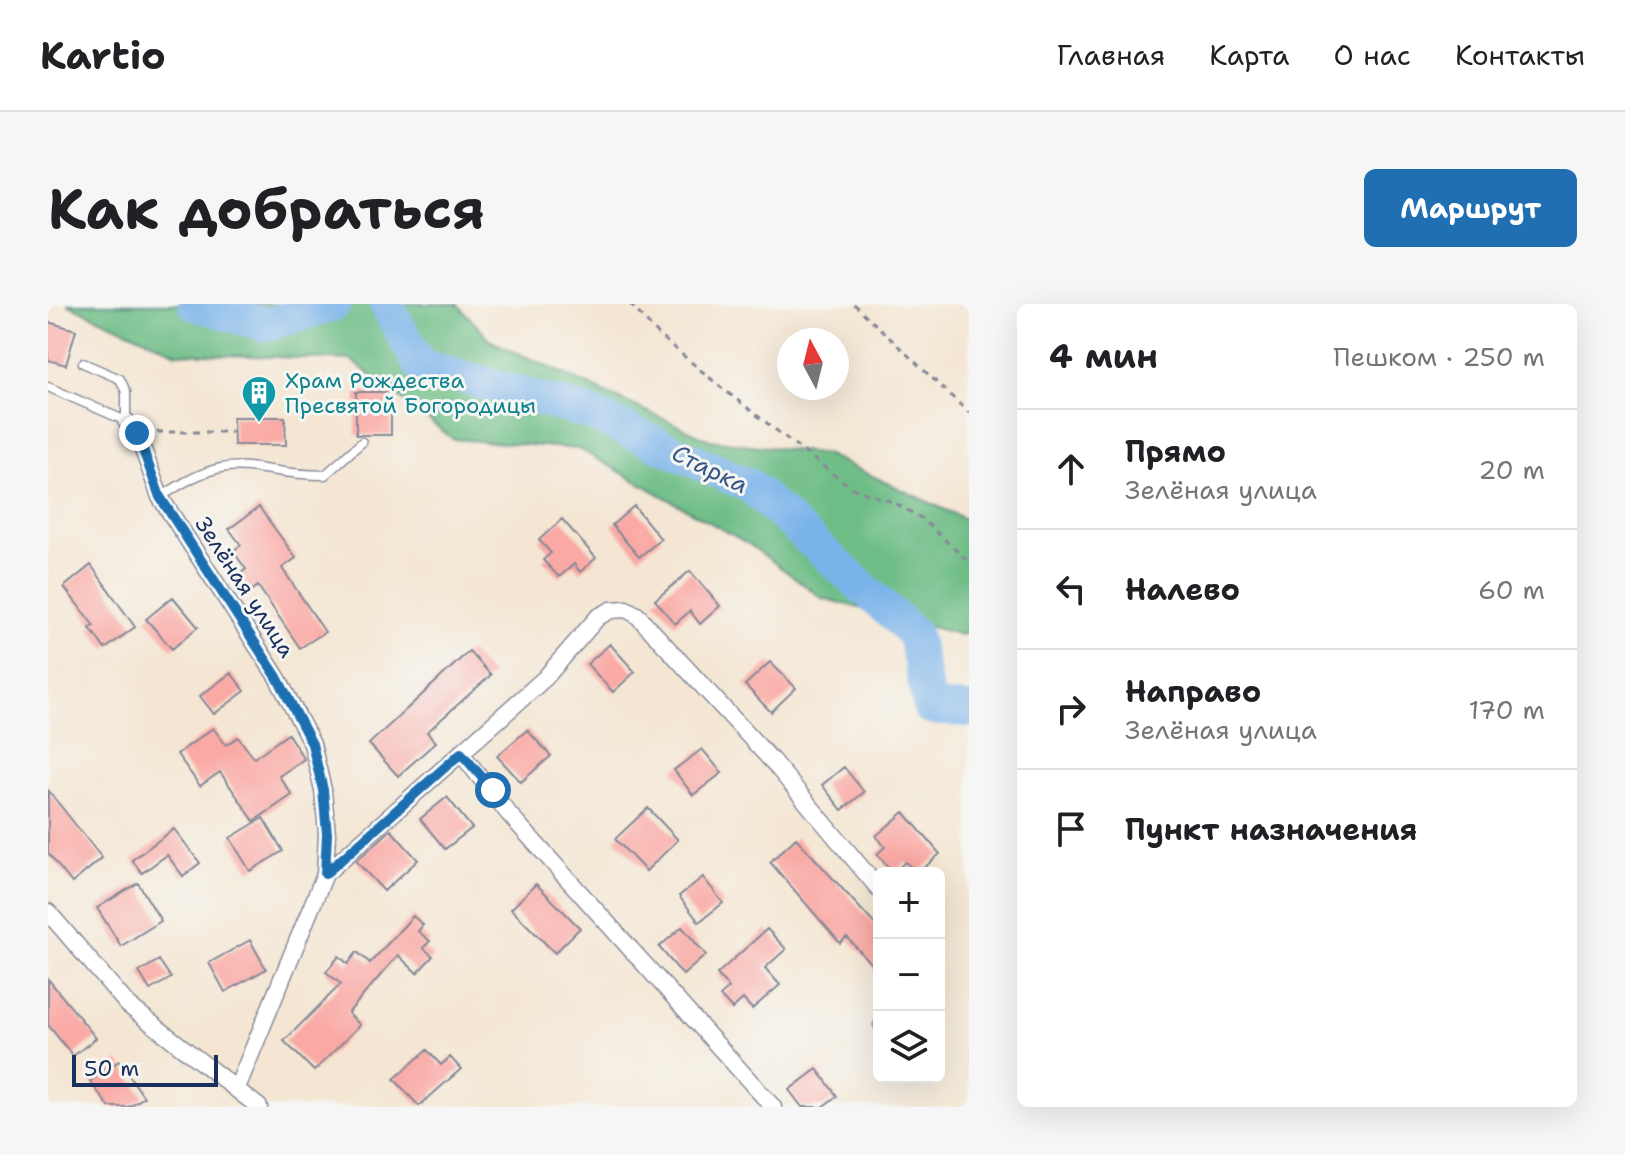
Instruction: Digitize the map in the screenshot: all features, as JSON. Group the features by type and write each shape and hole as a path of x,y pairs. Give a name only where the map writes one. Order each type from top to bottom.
{"street":[{"name":"Зелёная улица","path":"132,427 160,497 277,677 312,744 326,819 325,874 237,1088"},
{"path":"325,874 545,678 598,617 611,610 626,609 637,615 773,762 873,882"},
{"path":"461,753 509,814 773,1107"},
{"path":"48,912 128,1005 259,1107"}],"lane":[{"path":"83,363 120,379 126,392 132,427"},
{"path":"48,387 132,427"},
{"path":"160,497 191,476 225,465 325,475 362,442"}],"path":[{"path":"630,304 659,335 723,389 834,475 854,489 893,502 921,518 969,562"},
{"path":"854,304 969,413"},
{"path":"132,427 234,432"}],"green space":[{"path":"67,304 457,304 491,341 710,440 825,454 969,521 969,631 961,635 822,598 750,545 579,449 453,439 351,360 177,353"}],"building":[{"path":"48,322 76,330 66,365 48,360"},
{"path":"356,392 391,392 391,435 356,435"},
{"name":"Храм Рождества Пресвятой Богородицы","path":"233,417 285,417 286,445 234,445"},
{"path":"634,506 661,539 639,557 612,525"},
{"path":"259,507 296,558 282,568 325,632 300,648 258,586 250,592 238,576 246,569 233,551 241,545 229,529"},
{"path":"562,519 596,558 580,572 574,564 559,577 543,560 551,553 539,540"},
{"path":"91,565 135,627 105,649 90,628 94,626 64,587"},
{"path":"690,571 720,606 700,624 690,611 675,624 655,600"},
{"path":"173,597 198,627 172,649 146,619"},
{"path":"610,644 635,672 613,692 587,664"},
{"path":"469,651 491,675 427,732 436,742 398,776 369,744"},
{"path":"770,662 796,688 771,712 745,685"},
{"path":"231,673 245,691 214,714 200,696"},
{"path":"213,728 226,745 238,737 254,758 288,734 304,759 279,776 292,795 254,821 220,772 200,786 177,754"},
{"path":"527,730 551,756 521,782 497,756"},
{"path":"702,749 722,773 693,795 674,770"},
{"path":"844,767 864,792 842,810 822,785"},
{"path":"48,790 102,858 72,883 48,853"},
{"path":"447,797 472,828 445,849 420,819"},
{"path":"648,808 678,840 646,871 615,839"},
{"path":"904,812 940,854 925,867 911,867 905,862 900,867 888,867 877,854 885,847 876,836"},
{"path":"263,818 283,851 250,871 230,838"},
{"path":"174,829 200,863 183,876 167,855 142,873 132,860"},
{"path":"391,830 418,860 384,891 356,861"},
{"path":"796,838 873,922 873,966 847,937 840,943 770,862"},
{"path":"703,877 723,903 699,922 679,896"},
{"path":"138,883 161,921 121,946 97,908"},
{"path":"536,884 580,928 555,953 511,909"},
{"path":"413,916 423,925 418,931 430,941 423,948 433,956 417,973 398,955 348,1013 360,1025 314,1071 284,1041 341,984 326,972 339,956 348,964 357,952 370,963"},
{"path":"682,927 706,955 683,975 659,947"},
{"path":"767,929 786,949 765,968 780,985 752,1009 743,999 732,1009 720,996 729,988 717,974"},
{"path":"250,940 266,969 225,992 209,963"},
{"path":"159,960 171,978 150,990 139,972"},
{"path":"48,979 96,1038 73,1056 48,1025"},
{"path":"427,1050 441,1065 450,1057 461,1069 419,1106 394,1079"},
{"path":"119,1061 144,1097 129,1107 109,1107 90,1081"},
{"path":"817,1069 837,1096 822,1107 802,1107 789,1090"}],"waterway":[{"name":"Старка","path":"195,304 265,325 334,304"},
{"name":"Старка","path":"386,304 420,365 589,413 750,486 914,634 930,708 969,710"}],"place":[{"name":"Храм Рождества Пресвятой Богородицы","path":"259,424"}],"route":[{"path":"137,433 160,497 277,677 312,744 323,790 327,834 325,874 461,753 493,790"}]}
